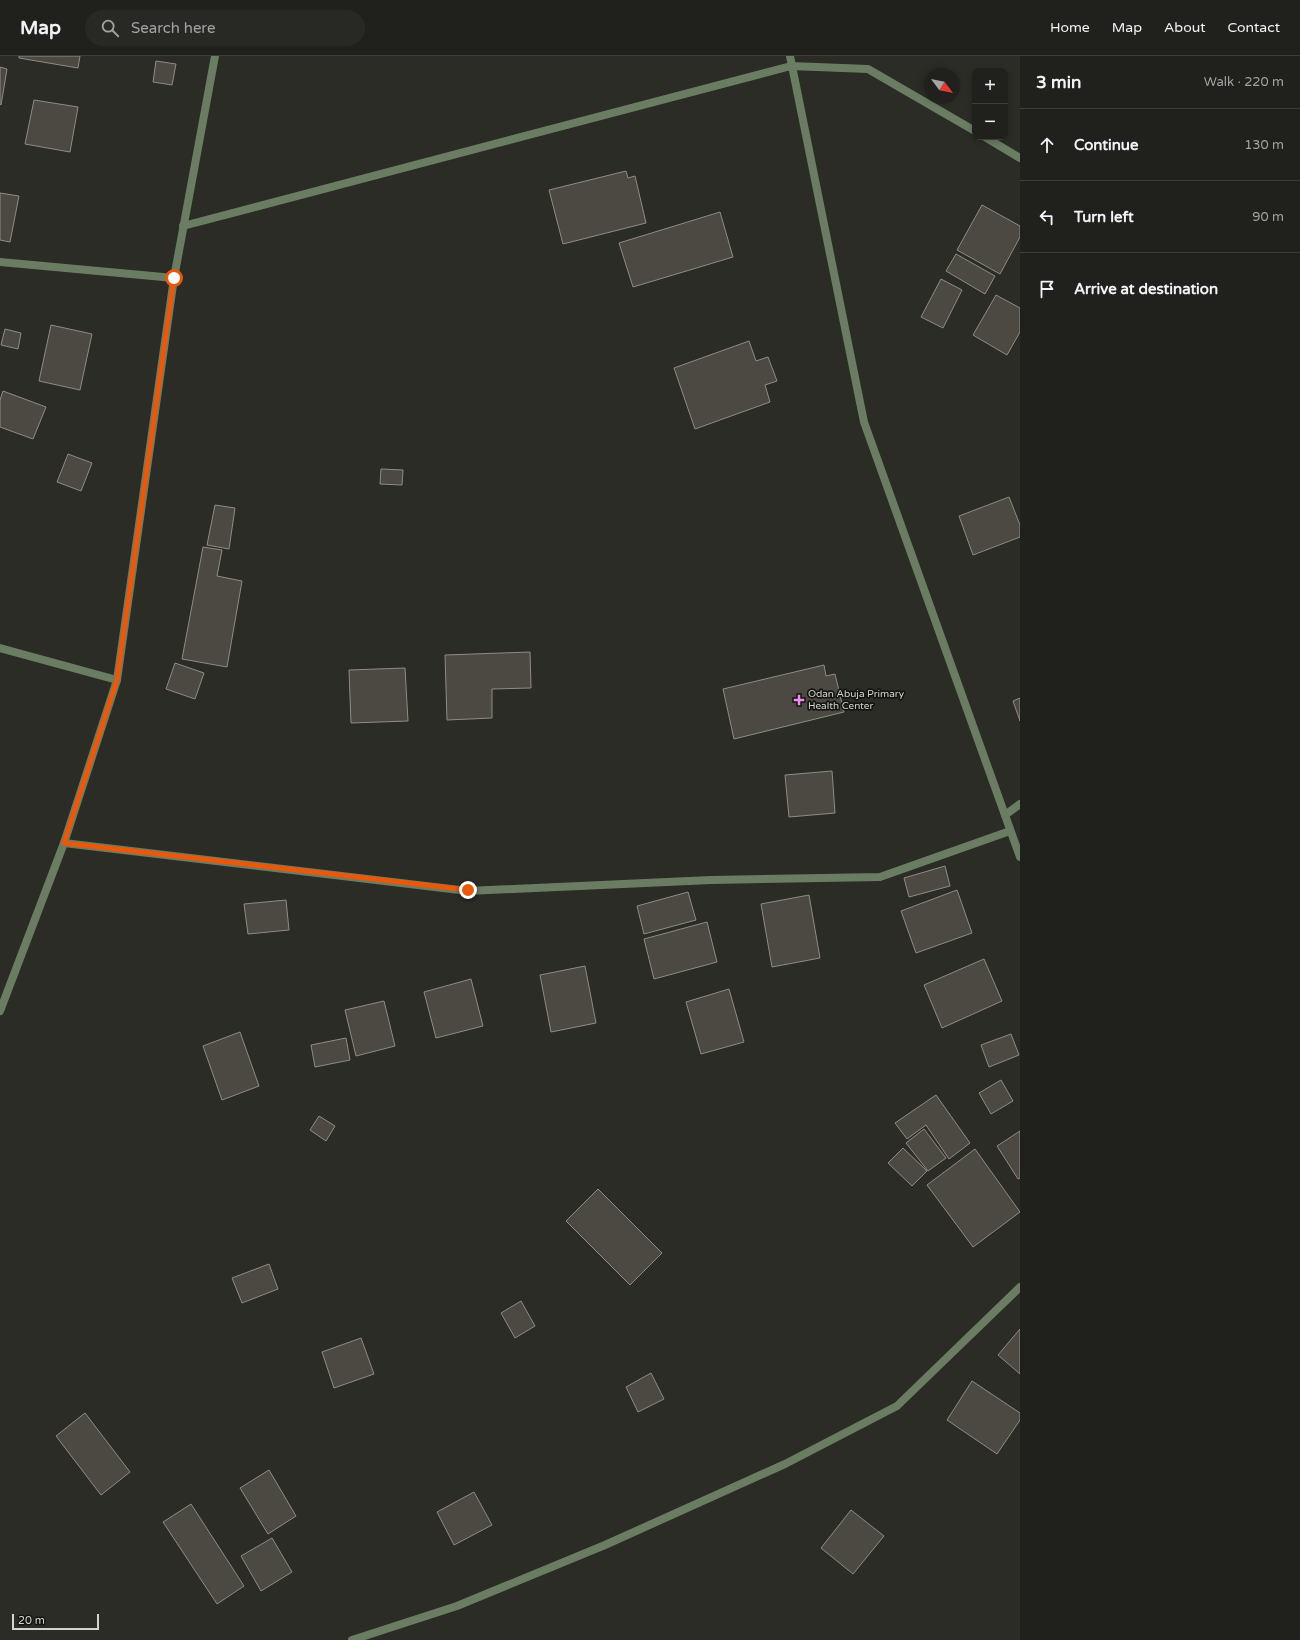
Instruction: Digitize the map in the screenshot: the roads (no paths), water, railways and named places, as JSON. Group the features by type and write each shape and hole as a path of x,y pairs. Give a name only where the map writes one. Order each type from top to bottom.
{"street":[{"path":"0,1010 64,843 117,680 174,278 215,56"},
{"path":"790,56 864,422 1020,857"},
{"path":"183,226 791,66 868,68 972,129"},
{"path":"990,140 1020,158"},
{"path":"0,262 174,278"},
{"path":"0,648 117,680"},
{"path":"1005,815 1020,804"},
{"path":"64,843 468,890 711,880 880,877 1010,831"},
{"path":"352,1640 458,1606 605,1545 785,1464 897,1406 1020,1287"}],"place":[{"name":"Odan Abuja Primary Health Center","path":"799,700"}]}
